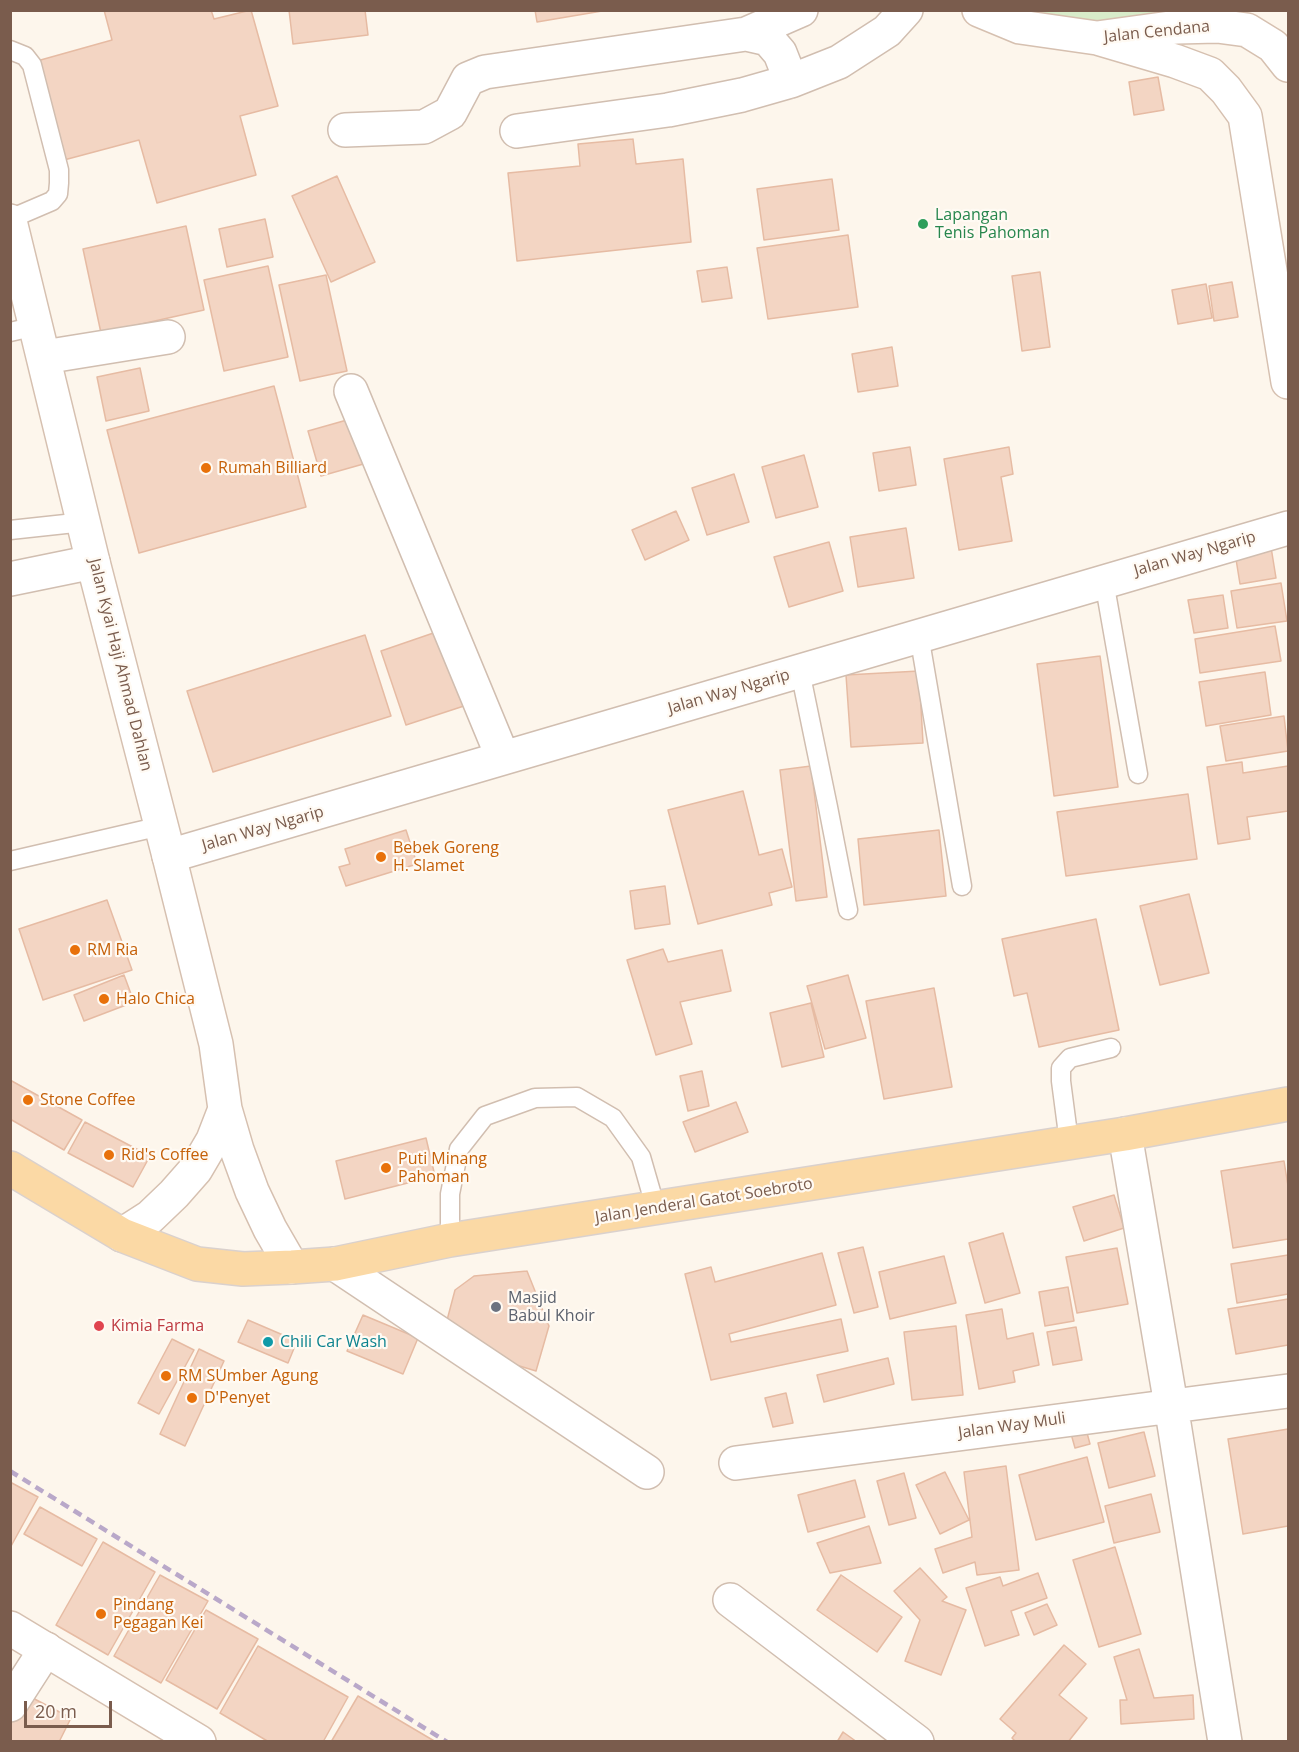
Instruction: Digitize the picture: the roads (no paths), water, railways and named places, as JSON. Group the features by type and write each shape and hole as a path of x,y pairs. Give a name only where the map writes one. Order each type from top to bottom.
{"main road":[{"path":"1273,1107 1288,1082"},
{"name":"Jalan Jenderal Gatot Soebroto","path":"10,1168 122,1235 197,1264 243,1269 292,1267 335,1264 450,1240 1125,1134 1273,1107"}],"street":[{"path":"345,130 424,127 450,112 468,78 485,72 746,34 801,10"},
{"path":"517,131 668,111 742,95 791,81 839,62 886,31 906,10"},
{"name":"Jalan Cendana","path":"979,10 1020,27 1097,38 1177,27 1217,26 1247,30 1273,46 1288,65"},
{"path":"746,34 768,39 780,53 791,81"},
{"path":"1097,38 1210,74 1226,90 1245,116 1288,382"},
{"name":"Jalan Kyai Haji Ahmad Dahlan","path":"10,220 30,339 84,522 165,841 216,1044 225,1109 252,1191 292,1267"},
{"path":"30,339 168,337"},
{"path":"351,391 503,758"},
{"name":"Jalan Way Ngarip","path":"165,841 503,758 1288,528"},
{"path":"10,579 93,562"},
{"path":"122,1235 150,1216 174,1194 196,1168 213,1140 225,1109"},
{"path":"1125,1134 1225,1742"},
{"path":"335,1264 646,1472"},
{"name":"Jalan Way Muli","path":"736,1463 1288,1390"},
{"path":"730,1600 917,1742"},
{"path":"10,1628 199,1742"},
{"path":"10,1705 46,1649"}],"lane":[{"path":"10,50 26,56 32,65 59,170 58,194 52,201 10,220"},
{"path":"10,530 84,522"},
{"path":"1104,581 1138,774"},
{"path":"919,635 962,886"},
{"path":"800,671 848,910"},
{"path":"10,861 165,841"},
{"path":"1069,1142 1061,1068 1070,1058 1111,1048"},
{"path":"450,1240 450,1194 459,1149 485,1116 535,1098 577,1097 613,1118 641,1157 656,1209"}],"railway":[{"path":"10,1471 447,1742"}],"place":[{"name":"Lapangan Tenis Pahoman","path":"923,224"},
{"name":"Rumah Billiard","path":"206,468"},
{"name":"Bebek Goreng H. Slamet","path":"381,857"},
{"name":"RM Ria","path":"75,950"},
{"name":"Halo Chica","path":"104,999"},
{"name":"Stone Coffee","path":"28,1100"},
{"name":"Rid's Coffee","path":"109,1155"},
{"name":"Puti Minang Pahoman","path":"386,1168"},
{"name":"Masjid Babul Khoir","path":"496,1307"},
{"name":"Kimia Farma","path":"99,1326"},
{"name":"Chili Car Wash","path":"268,1342"},
{"name":"RM SUmber Agung","path":"166,1376"},
{"name":"D'Penyet","path":"192,1398"},
{"name":"Pindang Pegagan Kei","path":"101,1614"}]}
